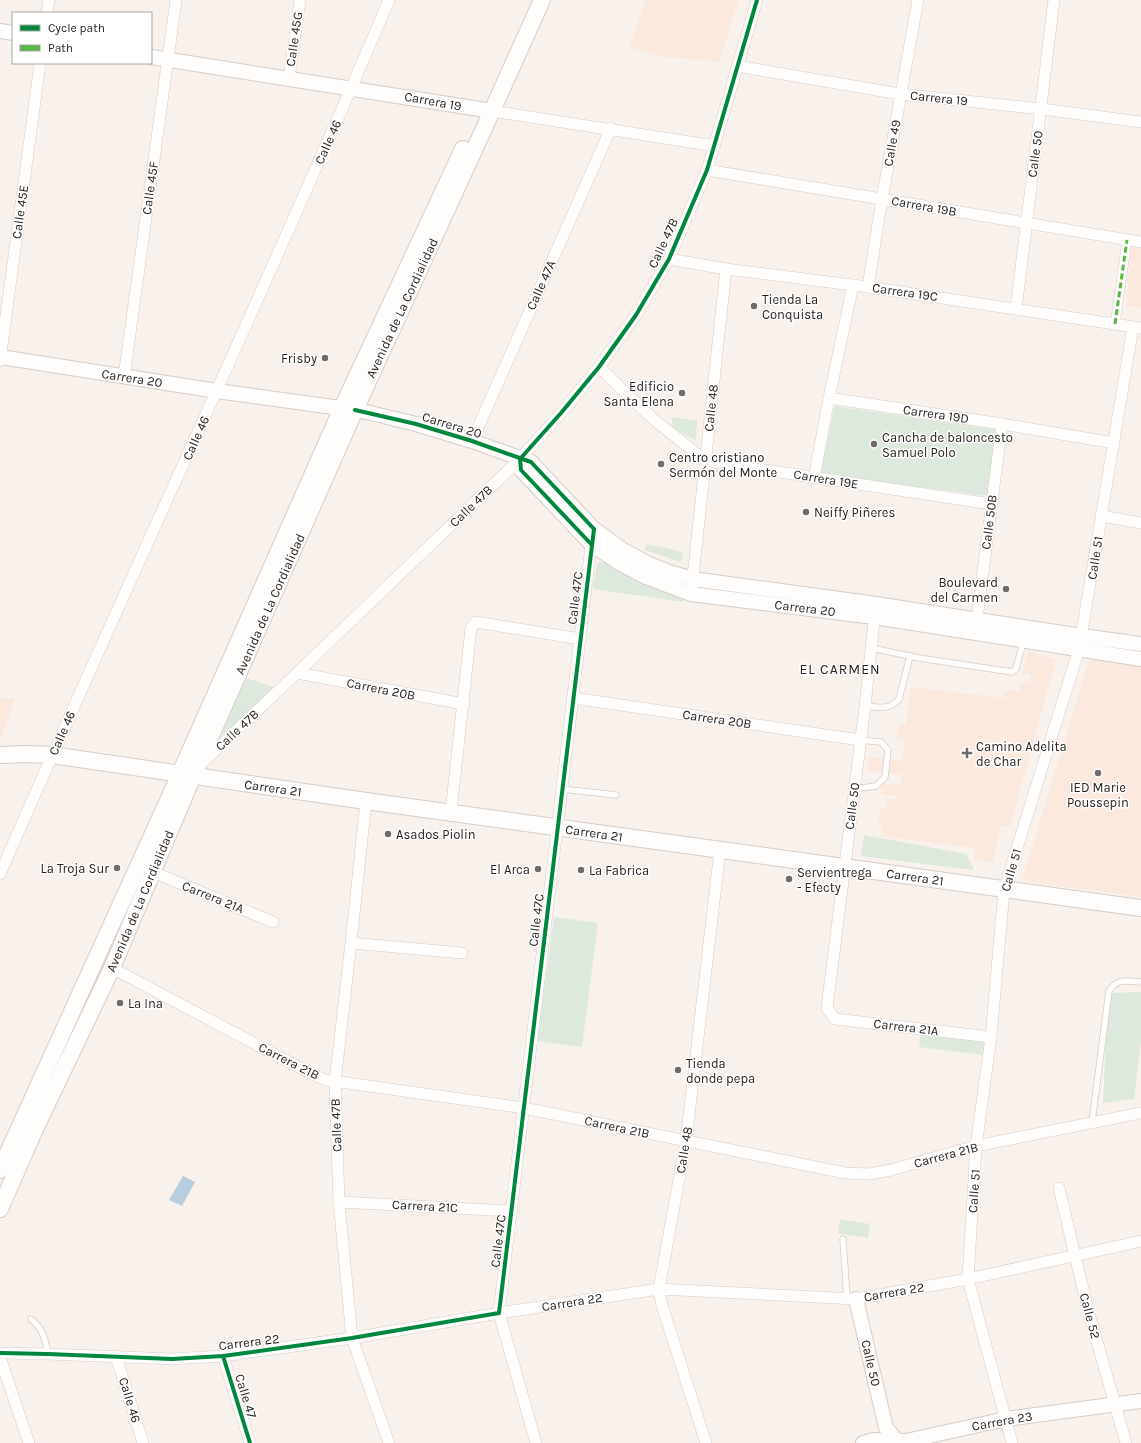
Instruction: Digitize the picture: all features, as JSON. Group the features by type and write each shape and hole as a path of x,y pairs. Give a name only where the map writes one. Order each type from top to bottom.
{"main road":[{"name":"Avenida de La Cordialidad","path":"487,110 530,0"},
{"name":"Avenida de La Cordialidad","path":"0,1170 190,772 348,409 487,110 542,0"},
{"name":"Avenida de La Cordialidad","path":"0,1209 35,1129 112,968 153,872 190,772 348,409"},
{"name":"Carrera 21","path":"0,755 52,755 190,772 366,801 1141,908"}],"street":[{"path":"47,12 49,0"},
{"name":"Calle 45F","path":"124,377 176,0"},
{"name":"Calle 45G","path":"288,78 300,0"},
{"name":"Calle 46","path":"0,874 352,88 389,0"},
{"name":"Calle 47B","path":"190,772 297,673 520,459 599,367 636,315 669,259 707,170 758,0"},
{"name":"Calle 49","path":"868,287 900,94 918,0"},
{"name":"Calle 50","path":"1016,309 1042,109 1054,0"},
{"path":"0,31 12,33"},
{"name":"Carrera 19","path":"152,57 611,128 715,146"},
{"name":"Calle 45E","path":"0,361 40,64"},
{"name":"Carrera 19","path":"737,66 900,94 1042,109 1141,122"},
{"name":"Calle 47A","path":"472,441 611,128"},
{"name":"Carrera 19B","path":"707,170 1141,242"},
{"path":"1115,324 1127,240"},
{"name":"Carrera 19C","path":"669,259 726,269 868,287 1137,328"},
{"name":"Calle 48","path":"691,594 726,269"},
{"path":"814,478 853,285"},
{"name":"Calle 51","path":"1012,1443 968,1279 976,1146 991,1037 1004,890 1081,643 1114,444 1137,328"},
{"name":"Carrera 20","path":"0,357 217,391 348,409 416,424 472,441 531,462 594,529 623,550 647,563 669,572 693,579 875,610 1024,641 1141,644"},
{"name":"Carrera 19E","path":"599,367 653,419 706,461 991,504"},
{"name":"Carrera 19D","path":"829,398 1002,424 1114,444"},
{"name":"Calle 50B","path":"977,619 1002,424"},
{"name":"Carrera 20","path":"520,459 521,470 592,544 619,563 646,577 691,594 977,619 1081,643 1141,659"},
{"path":"1102,516 1141,523"},
{"name":"Calle 47C","path":"536,1443 499,1313 594,529"},
{"name":"Calle 50","path":"827,1008 865,706 875,610"},
{"path":"451,812 464,704 470,628 476,622 580,639"},
{"name":"Carrera 20B","path":"297,673 464,704"},
{"name":"Carrera 20B","path":"574,698 860,740"},
{"name":"Calle 47B","path":"366,801 335,1082 339,1202 352,1338 389,1443"},
{"name":"Calle 48","path":"706,1443 661,1302 660,1289 686,1141 720,850"},
{"name":"Carrera 21A","path":"153,872 272,922"},
{"path":"351,943 462,953"},
{"name":"Carrera 21B","path":"112,968 316,1076 335,1082 524,1108 845,1173 869,1174 891,1170 976,1146 1141,1113"},
{"name":"Carrera 21A","path":"827,1008 835,1019 991,1037"},
{"name":"Calle 52","path":"1059,1188 1074,1255 1126,1443"},
{"name":"Carrera 21C","path":"339,1202 511,1211"},
{"name":"Carrera 22","path":"0,1353 172,1359 223,1356 352,1338 499,1313 660,1289 851,1299 968,1279 1141,1241"},
{"name":"Calle 50","path":"851,1299 886,1428 899,1442"},
{"name":"Calle 46","path":"116,1356 143,1443"},
{"name":"Calle 47","path":"223,1356 250,1443"},
{"path":"0,1357 29,1443"},
{"name":"Carrera 23","path":"863,1443 899,1442 1006,1419 1141,1401"},
{"path":"879,1442 886,1428"}],"lane":[{"path":"871,648 910,656 1012,672 1016,669 1024,641"},
{"path":"865,706 886,708 894,705 899,699 910,656"},
{"path":"854,789 876,786 885,777 888,750 881,742 860,740"},
{"path":"562,789 616,796"},
{"path":"1092,1122 1108,991 1113,984 1120,981 1141,982"},
{"path":"843,1239 851,1299"},
{"path":"31,1319 39,1326 45,1339 48,1354"}],"shaded area":[{"path":"646,0 739,0 719,62 655,56 630,47"},
{"path":"1131,248 1141,249 1141,308 1126,306"},
{"path":"835,406 1005,431 995,497 820,474"},
{"path":"672,417 697,421 696,441 672,427"},
{"path":"646,544 683,552 681,562 644,550"},
{"path":"608,561 686,596 683,602 593,589 597,563"},
{"name":"Camino Adelita de Char","path":"1028,651 1056,660 1010,827 1001,826 993,862 974,860 975,848 881,836 883,826 878,825 880,809 885,809 887,798 897,800 897,796 881,794 882,783 900,785 902,775 867,771 869,757 902,760 905,740 897,738 899,724 906,725 911,687 1004,698 1005,690 1019,691 1021,683 1030,683 1031,674 1023,673"},
{"name":"IED Marie Poussepin","path":"1090,657 1141,666 1141,897 1022,881"},
{"path":"246,678 277,688 221,736"},
{"path":"15,698 0,741 0,699"},
{"path":"864,835 966,854 974,870 861,856"},
{"path":"554,917 598,923 582,1047 537,1041"},
{"path":"1141,992 1141,1041 1134,1099 1103,1103 1107,1015 1110,993"},
{"path":"921,1034 985,1041 984,1055 919,1047"},
{"path":"840,1219 870,1224 868,1238 838,1233"}],"water":[{"path":"183,1176 195,1182 182,1206 169,1200"}],"marked path":[{"path":"1115,324 1127,240"}],"cycle path":[{"path":"520,459 599,367 636,315 669,259 707,170 757,0"},
{"path":"0,1353 172,1359 223,1356 352,1338 499,1313 594,529 531,462 472,441 416,424 355,410"},
{"path":"520,459 521,470 591,544"},
{"path":"223,1356 250,1443"}],"place":[{"name":"Tienda La Conquista","path":"754,306"},
{"name":"Frisby","path":"325,358"},
{"name":"Edificio Santa Elena","path":"682,393"},
{"name":"Cancha de baloncesto Samuel Polo","path":"874,444"},
{"name":"Centro cristiano Sermón del Monte","path":"661,464"},
{"name":"Neiffy Piñeres","path":"806,512"},
{"name":"Boulevard del Carmen","path":"1006,589"},
{"name":"Camino Adelita de Char","path":"967,753"},
{"name":"IED Marie Poussepin","path":"1098,773"},
{"name":"Asados Piolin","path":"388,834"},
{"name":"La Troja Sur","path":"117,868"},
{"name":"El Arca","path":"538,869"},
{"name":"La Fabrica","path":"581,870"},
{"name":"Servientrega - Efecty","path":"789,879"},
{"name":"La Ina","path":"120,1003"},
{"name":"Tienda donde pepa","path":"678,1070"}],"district":[{"name":"EL CARMEN","path":"840,669"}]}
